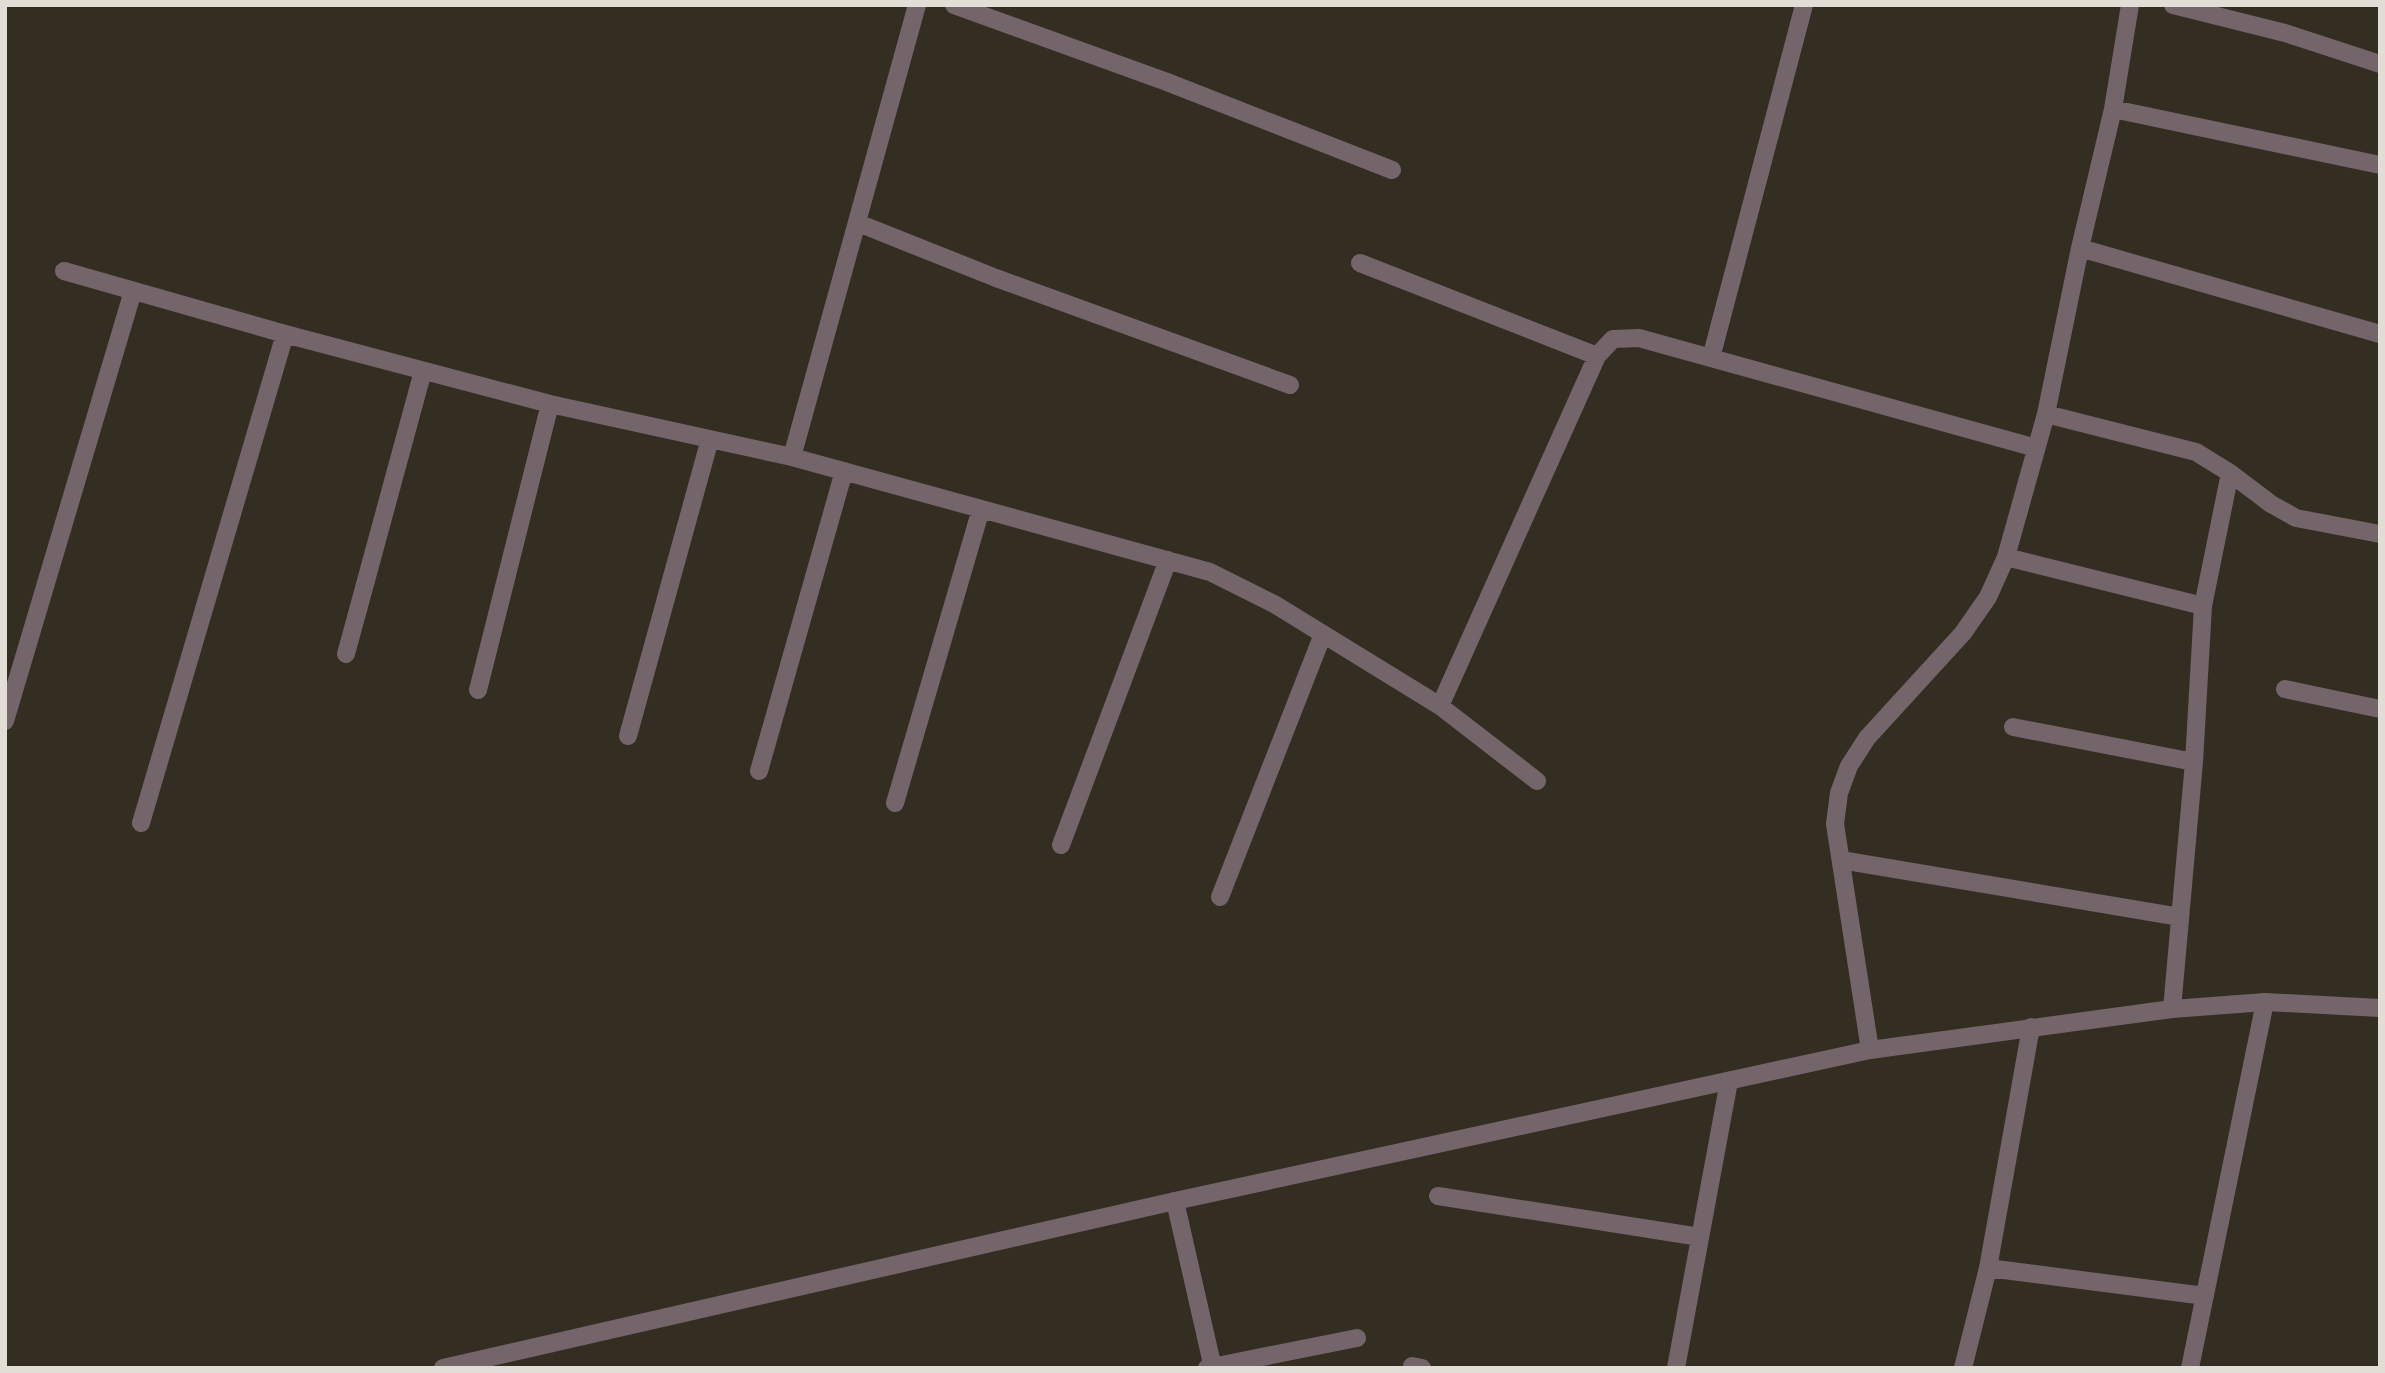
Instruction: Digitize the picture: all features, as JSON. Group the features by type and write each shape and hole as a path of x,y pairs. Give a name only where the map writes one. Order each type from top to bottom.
{"street":[{"path":"792,457 917,5"},
{"path":"954,5 1167,82 1392,170"},
{"path":"1711,358 1804,5"},
{"path":"1870,1049 1835,824 1839,793 1849,766 1867,738 1963,633 1988,597 2006,556 2046,414 2080,248 2113,109 2130,5"},
{"path":"2173,5 2285,33 2380,64"},
{"path":"2113,109 2380,165"},
{"path":"858,223 996,278 1290,384"},
{"path":"2080,248 2380,334"},
{"path":"1360,263 1597,356"},
{"path":"64,271 423,371 550,404 792,457 1210,572 1244,587 1440,706 1537,781"},
{"path":"5,721 132,291"},
{"path":"141,823 285,334"},
{"path":"1440,706 1597,356 1613,339 1639,338 2036,448"},
{"path":"346,654 423,371"},
{"path":"478,690 550,404"},
{"path":"2046,414 2196,452 2296,518 2380,534"},
{"path":"628,736 710,439"},
{"path":"759,771 844,471"},
{"path":"2172,1009 2194,762 2203,606 2230,473"},
{"path":"895,803 981,509"},
{"path":"2006,556 2203,606"},
{"path":"1061,845 1167,560"},
{"path":"1220,897 1323,634"},
{"path":"2285,689 2380,709"},
{"path":"2013,727 2194,762"},
{"path":"1841,860 2180,917"},
{"path":"2190,1368 2265,1002"},
{"path":"443,1368 1175,1201 1870,1049 2172,1009 2265,1002 2380,1008"},
{"path":"1963,1368 1988,1268 2031,1027"},
{"path":"1676,1368 1729,1081"},
{"path":"1438,1196 1700,1237"},
{"path":"1175,1201 1211,1367 1357,1338"},
{"path":"1988,1268 2205,1296"}]}
